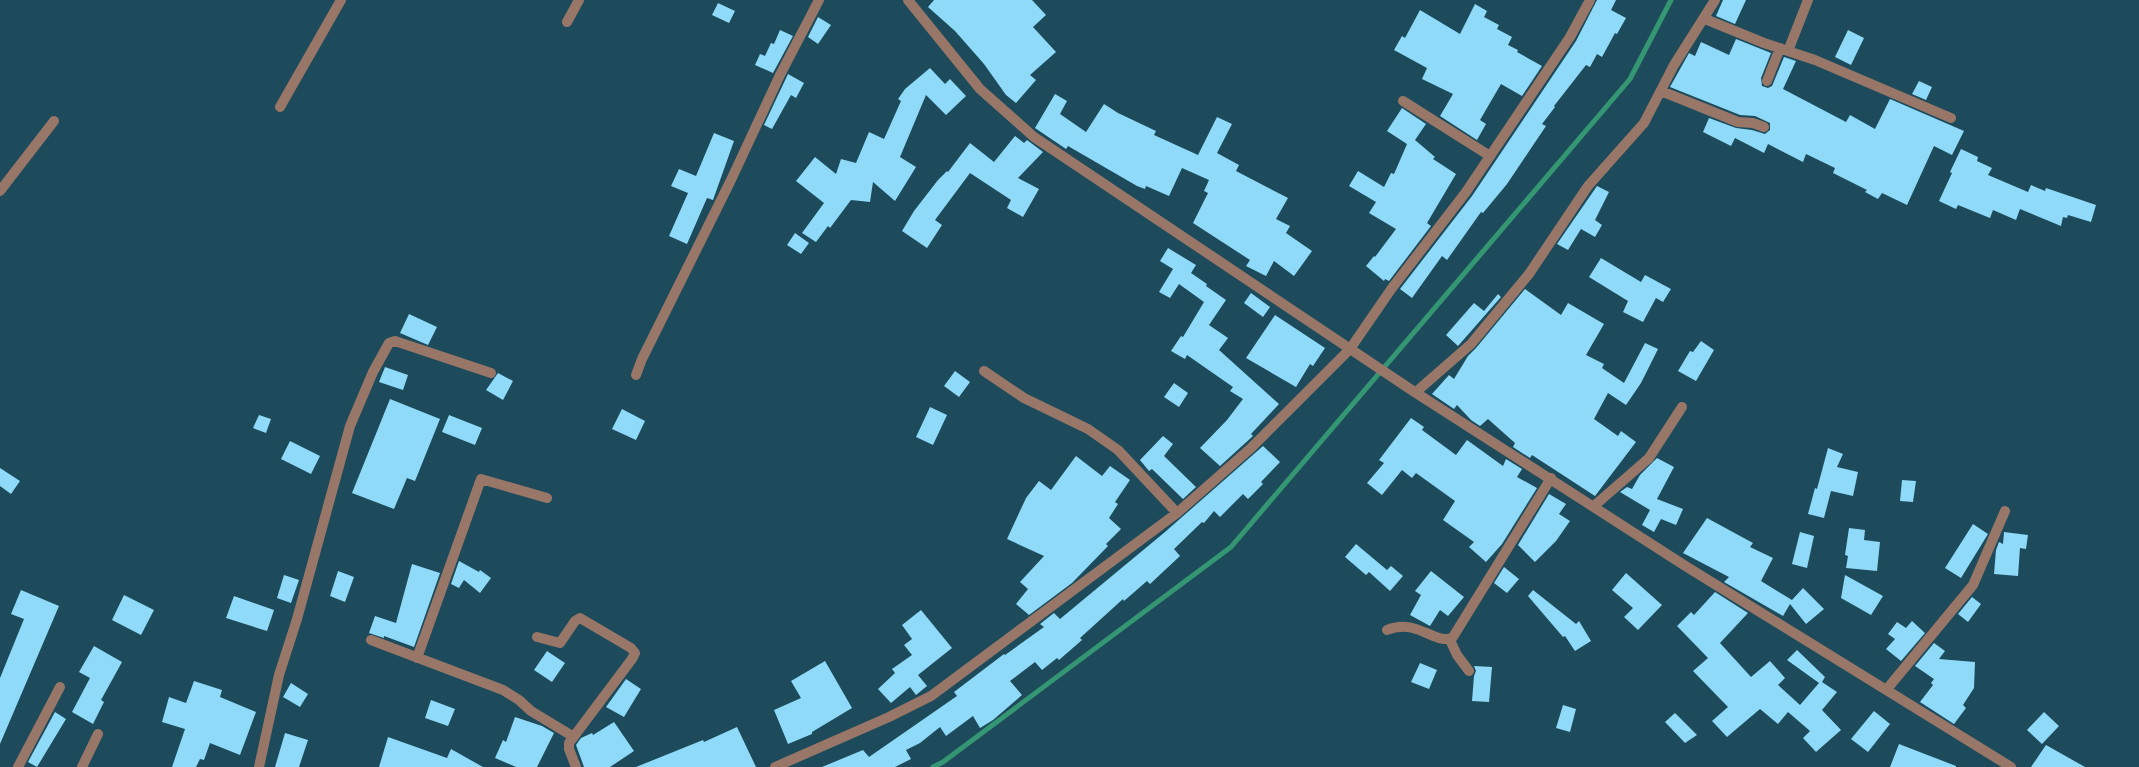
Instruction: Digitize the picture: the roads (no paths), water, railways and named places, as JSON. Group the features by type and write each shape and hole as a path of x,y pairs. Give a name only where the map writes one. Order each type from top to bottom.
{"street":[{"path":"280,107 342,0"},
{"path":"567,22 579,0"},
{"path":"636,375 642,359 780,75 819,0"},
{"path":"908,0 980,89 1034,137 1414,392 1551,478 1687,567 2011,767"},
{"path":"775,767 889,717 931,696 1178,513 1251,448 1350,349 1392,288 1466,192 1570,38 1590,0"},
{"path":"1414,392 1471,344 1529,274 1588,186 1644,123 1674,65 1715,0"},
{"path":"1767,81 1808,0"},
{"path":"1705,18 1814,60 1951,118"},
{"path":"1660,93 1738,122 1754,123 1764,127"},
{"path":"1403,101 1490,156"},
{"path":"0,191 54,121"},
{"path":"259,767 279,674 297,619 350,426 373,372 389,343 395,341 490,373"},
{"path":"984,371 1024,398 1088,429 1118,450 1178,513"},
{"path":"1594,506 1649,458 1682,407"},
{"path":"1388,630 1400,626 1412,627 1440,639 1450,640 1453,638 1551,478"},
{"path":"417,658 481,479 546,498"},
{"path":"1887,689 1973,585 2006,511"},
{"path":"537,637 560,643 575,621 580,618 635,652 632,659 568,746 576,767"},
{"path":"371,640 510,694 531,711 574,737"},
{"path":"1450,640 1457,655 1469,671"},
{"path":"18,767 60,686"},
{"path":"82,767 98,734"}],"waterway":[{"path":"933,767 943,762 1231,547 1630,79 1671,0"}]}
